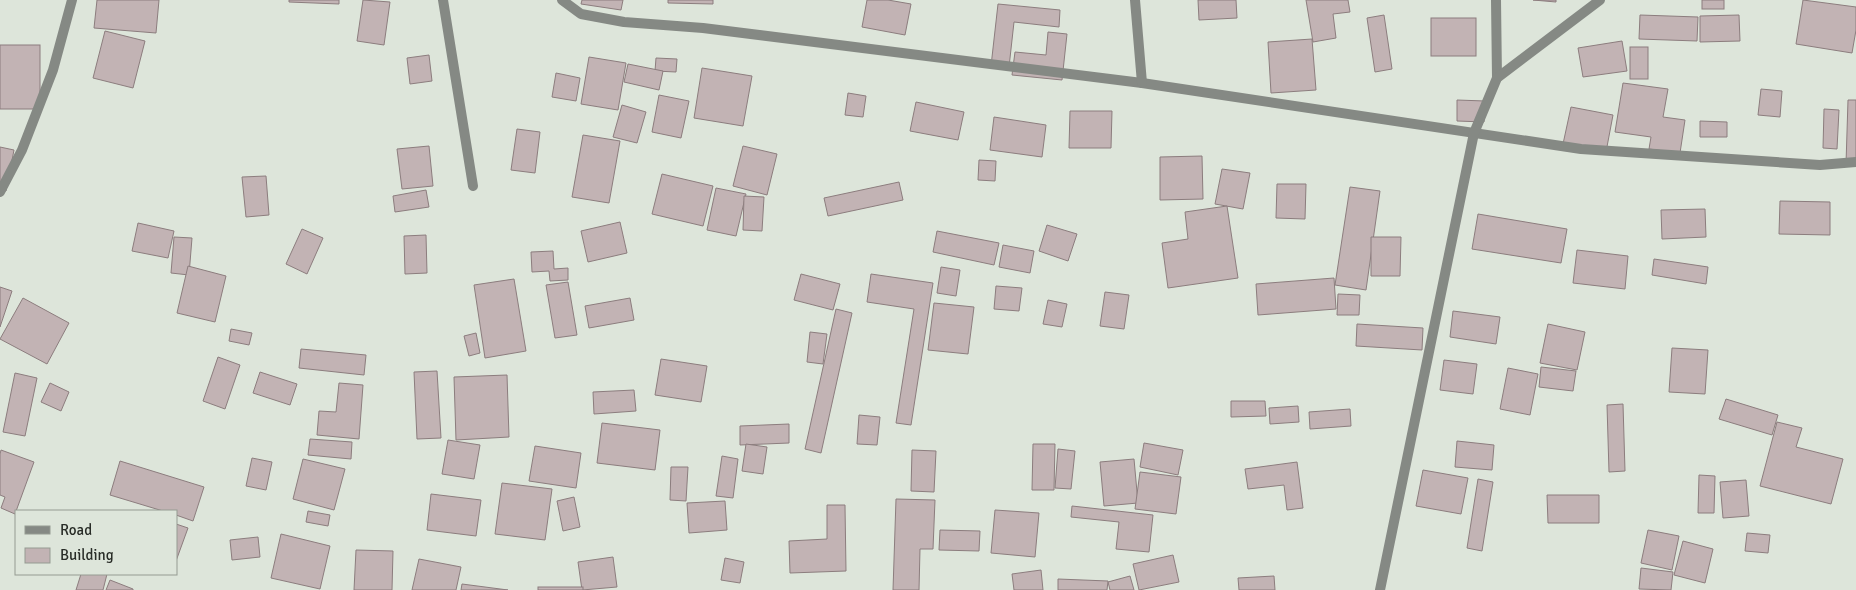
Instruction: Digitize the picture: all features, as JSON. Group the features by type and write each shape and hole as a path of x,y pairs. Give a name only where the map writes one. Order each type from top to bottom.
{"street":[{"path":"0,192 22,150 53,70 72,0"},
{"path":"443,0 473,186"},
{"path":"562,0 581,14 624,22 712,29 1142,83 1581,149 1820,165 1856,162"},
{"path":"1135,0 1142,83"},
{"path":"1380,590 1474,133 1498,78 1496,0"},
{"path":"1498,78 1600,0"}],"building":[{"path":"97,0 159,0 156,33 94,28"},
{"path":"289,0 339,0 339,4 289,2"},
{"path":"363,0 390,2 384,45 357,41"},
{"path":"582,0 623,0 621,10 581,4"},
{"path":"668,0 713,0 713,4 668,3"},
{"path":"867,0 888,0 911,4 905,35 862,27"},
{"path":"1198,0 1236,0 1237,18 1199,20"},
{"path":"1306,0 1348,0 1350,12 1333,14 1336,38 1313,42"},
{"path":"1533,0 1556,0 1556,2"},
{"path":"1702,0 1724,0 1724,9 1702,9"},
{"path":"1803,0 1856,7 1856,30 1852,53 1796,44"},
{"path":"998,4 1060,10 1059,27 1014,22 1009,67 991,66"},
{"path":"1384,15 1392,69 1375,72 1367,18"},
{"path":"1640,15 1698,17 1697,41 1639,39"},
{"path":"1739,15 1740,41 1700,42 1700,16"},
{"path":"1431,18 1476,18 1476,56 1431,56"},
{"path":"105,31 145,41 133,88 93,78"},
{"path":"1048,32 1067,34 1062,80 1012,75 1015,52 1046,55"},
{"path":"1312,39 1316,90 1271,93 1268,42"},
{"path":"1622,41 1627,71 1583,77 1578,48"},
{"path":"0,45 40,45 40,109 0,109"},
{"path":"1630,47 1648,47 1648,79 1630,79"},
{"path":"429,55 432,81 410,84 407,58"},
{"path":"589,57 626,63 618,110 581,104"},
{"path":"656,58 677,59 676,72 655,71"},
{"path":"628,64 663,71 659,90 624,82"},
{"path":"702,68 752,76 743,126 694,118"},
{"path":"556,73 580,78 576,101 552,97"},
{"path":"1623,83 1668,89 1663,117 1685,120 1680,153 1649,149 1651,137 1615,132"},
{"path":"1761,89 1782,91 1780,117 1758,115"},
{"path":"848,93 866,96 863,117 845,115"},
{"path":"659,95 689,101 681,138 652,132"},
{"path":"1457,100 1485,101 1484,122 1457,121"},
{"path":"1848,100 1856,100 1856,165 1846,164"},
{"path":"916,102 964,112 958,140 910,131"},
{"path":"622,105 646,112 637,143 613,137"},
{"path":"1571,107 1613,115 1606,152 1563,144"},
{"path":"1824,109 1839,110 1837,149 1823,148"},
{"path":"1070,111 1112,111 1111,148 1069,148"},
{"path":"994,117 1046,125 1042,157 990,150"},
{"path":"1700,121 1727,122 1727,137 1700,137"},
{"path":"517,129 540,132 535,173 511,170"},
{"path":"583,135 620,141 609,203 572,197"},
{"path":"429,146 433,186 402,189 397,149"},
{"path":"743,146 777,154 767,195 733,186"},
{"path":"0,147 14,150 6,191 0,190"},
{"path":"1202,156 1203,199 1160,200 1160,157"},
{"path":"979,160 996,161 995,181 978,180"},
{"path":"1222,169 1250,173 1243,209 1215,204"},
{"path":"662,174 713,186 703,226 652,214"},
{"path":"266,176 269,215 246,217 242,177"},
{"path":"899,182 903,200 828,216 824,198"},
{"path":"1277,184 1306,184 1305,219 1276,218"},
{"path":"1350,187 1380,191 1366,290 1335,285"},
{"path":"716,188 746,194 736,236 707,230"},
{"path":"426,190 429,207 395,212 393,196"},
{"path":"744,196 764,197 762,231 743,230"},
{"path":"1780,201 1830,202 1830,235 1779,234"},
{"path":"1227,206 1238,278 1168,288 1162,243 1188,239 1185,212"},
{"path":"1705,209 1706,237 1662,239 1661,210"},
{"path":"1478,214 1567,229 1561,263 1472,249"},
{"path":"620,222 627,253 588,262 581,231"},
{"path":"138,223 174,231 168,258 132,251"},
{"path":"1047,225 1077,234 1068,261 1039,251"},
{"path":"302,229 323,238 307,274 286,264"},
{"path":"937,231 999,243 994,265 933,252"},
{"path":"426,235 427,273 405,274 404,236"},
{"path":"174,237 192,238 189,275 171,273"},
{"path":"1371,237 1401,237 1400,276 1371,276"},
{"path":"1003,245 1034,251 1030,273 999,267"},
{"path":"1577,250 1628,256 1625,289 1573,283"},
{"path":"553,251 554,269 568,268 568,280 550,281 549,271 532,272 531,252"},
{"path":"1654,259 1708,267 1706,284 1652,275"},
{"path":"188,266 226,276 215,322 177,313"},
{"path":"941,267 960,270 956,296 937,293"},
{"path":"801,274 840,284 833,310 794,300"},
{"path":"871,274 933,283 911,425 896,423 914,309 867,302"},
{"path":"1334,278 1336,309 1258,315 1256,284"},
{"path":"514,279 526,351 485,358 474,285"},
{"path":"568,282 577,335 555,338 546,285"},
{"path":"996,286 1022,288 1019,311 994,309"},
{"path":"0,287 12,291 0,327"},
{"path":"1105,292 1129,295 1124,329 1100,326"},
{"path":"1338,294 1360,295 1359,315 1337,315"},
{"path":"23,298 69,323 47,364 0,339"},
{"path":"630,298 634,320 589,328 585,306"},
{"path":"1048,300 1067,304 1062,327 1043,324"},
{"path":"934,303 974,307 968,354 928,350"},
{"path":"836,309 852,313 821,453 805,449"},
{"path":"1453,311 1500,317 1496,344 1450,337"},
{"path":"1357,324 1423,328 1422,350 1356,346"},
{"path":"1548,324 1585,332 1577,370 1540,363"},
{"path":"231,329 252,333 249,345 229,341"},
{"path":"810,332 827,334 823,364 807,362"},
{"path":"476,333 480,353 469,356 464,336"},
{"path":"1672,348 1708,350 1705,394 1669,392"},
{"path":"301,349 366,355 364,375 299,368"},
{"path":"218,357 240,365 225,409 203,401"},
{"path":"661,359 707,366 701,402 655,395"},
{"path":"1444,360 1477,364 1473,394 1440,390"},
{"path":"1541,367 1576,371 1573,391 1539,387"},
{"path":"1508,368 1538,374 1530,415 1500,409"},
{"path":"437,371 441,438 417,439 414,372"},
{"path":"260,372 297,384 290,405 253,393"},
{"path":"15,373 37,378 25,436 3,432"},
{"path":"507,375 509,437 456,440 454,377"},
{"path":"50,383 69,392 61,411 41,402"},
{"path":"339,383 363,385 359,439 317,435 319,411 336,412"},
{"path":"634,390 636,411 594,414 593,392"},
{"path":"1726,399 1778,415 1772,435 1719,419"},
{"path":"1231,401 1265,401 1266,416 1231,417"},
{"path":"1623,404 1625,471 1609,472 1607,405"},
{"path":"1298,406 1299,422 1270,424 1269,408"},
{"path":"1350,409 1351,426 1310,429 1309,412"},
{"path":"859,415 880,417 877,445 857,444"},
{"path":"1777,422 1802,428 1796,447 1843,459 1831,504 1760,486"},
{"path":"602,423 660,430 655,470 597,463"},
{"path":"789,424 789,443 740,445 740,426"},
{"path":"310,439 352,442 351,459 308,455"},
{"path":"448,440 480,445 474,479 442,474"},
{"path":"1457,441 1494,445 1492,470 1455,467"},
{"path":"1144,443 1183,450 1178,475 1140,467"},
{"path":"746,444 767,447 763,474 742,471"},
{"path":"1033,444 1055,444 1054,490 1032,490"},
{"path":"535,446 581,453 576,488 529,481"},
{"path":"1058,449 1075,451 1071,489 1055,488"},
{"path":"1,450 34,462 15,514 1,508 5,497 0,495"},
{"path":"912,450 936,451 934,492 911,491"},
{"path":"722,456 738,459 733,498 716,496"},
{"path":"252,458 272,462 266,490 246,486"},
{"path":"303,459 345,469 334,510 293,499"},
{"path":"1134,459 1138,503 1104,506 1100,462"},
{"path":"120,461 204,487 193,521 178,516 178,510 160,510 110,495"},
{"path":"1297,462 1303,508 1287,510 1284,485 1248,489 1245,469"},
{"path":"671,467 688,467 686,501 670,500"},
{"path":"1423,470 1468,478 1461,514 1416,506"},
{"path":"1140,472 1181,477 1176,514 1135,509"},
{"path":"1699,475 1715,476 1714,513 1698,513"},
{"path":"1478,479 1493,482 1482,551 1467,548"},
{"path":"1746,480 1749,516 1723,518 1720,482"},
{"path":"502,483 552,489 545,540 495,534"},
{"path":"431,494 481,500 476,536 427,530"},
{"path":"1547,495 1599,495 1599,523 1548,523"},
{"path":"574,497 580,527 563,531 557,501"},
{"path":"896,499 935,500 933,549 920,549 919,590 893,590"},
{"path":"725,501 727,530 689,533 687,503"},
{"path":"827,505 845,505 846,571 790,573 789,541 827,539"},
{"path":"1072,506 1153,515 1149,552 1116,549 1119,522 1071,517"},
{"path":"995,510 1039,513 1035,557 991,553"},
{"path":"308,511 330,515 328,526 306,522"},
{"path":"178,525 188,528 178,556"},
{"path":"940,530 980,531 979,551 939,550"},
{"path":"1648,530 1679,536 1672,570 1641,563"},
{"path":"1747,533 1770,535 1768,553 1745,551"},
{"path":"281,534 330,546 320,589 271,578"},
{"path":"258,537 260,557 232,560 230,540"},
{"path":"1683,541 1713,549 1705,583 1674,575"},
{"path":"356,550 393,551 392,590 354,590"},
{"path":"1173,555 1179,582 1139,590 1133,564"},
{"path":"613,557 617,587 582,590 578,562"},
{"path":"725,558 744,562 740,583 721,580"},
{"path":"419,559 461,567 456,590 412,590"},
{"path":"1641,568 1673,572 1671,590 1639,589"},
{"path":"1041,570 1043,590 1014,590 1012,574"},
{"path":"81,575 107,575 103,590 76,590"},
{"path":"1130,576 1134,590 1110,590 1108,582"},
{"path":"1274,576 1275,590 1239,590 1238,578"},
{"path":"1058,579 1108,581 1107,590 1058,590"},
{"path":"110,580 133,589 133,590 106,590"},
{"path":"462,584 508,590 461,590"},
{"path":"538,587 583,587 583,590 538,590"}]}
